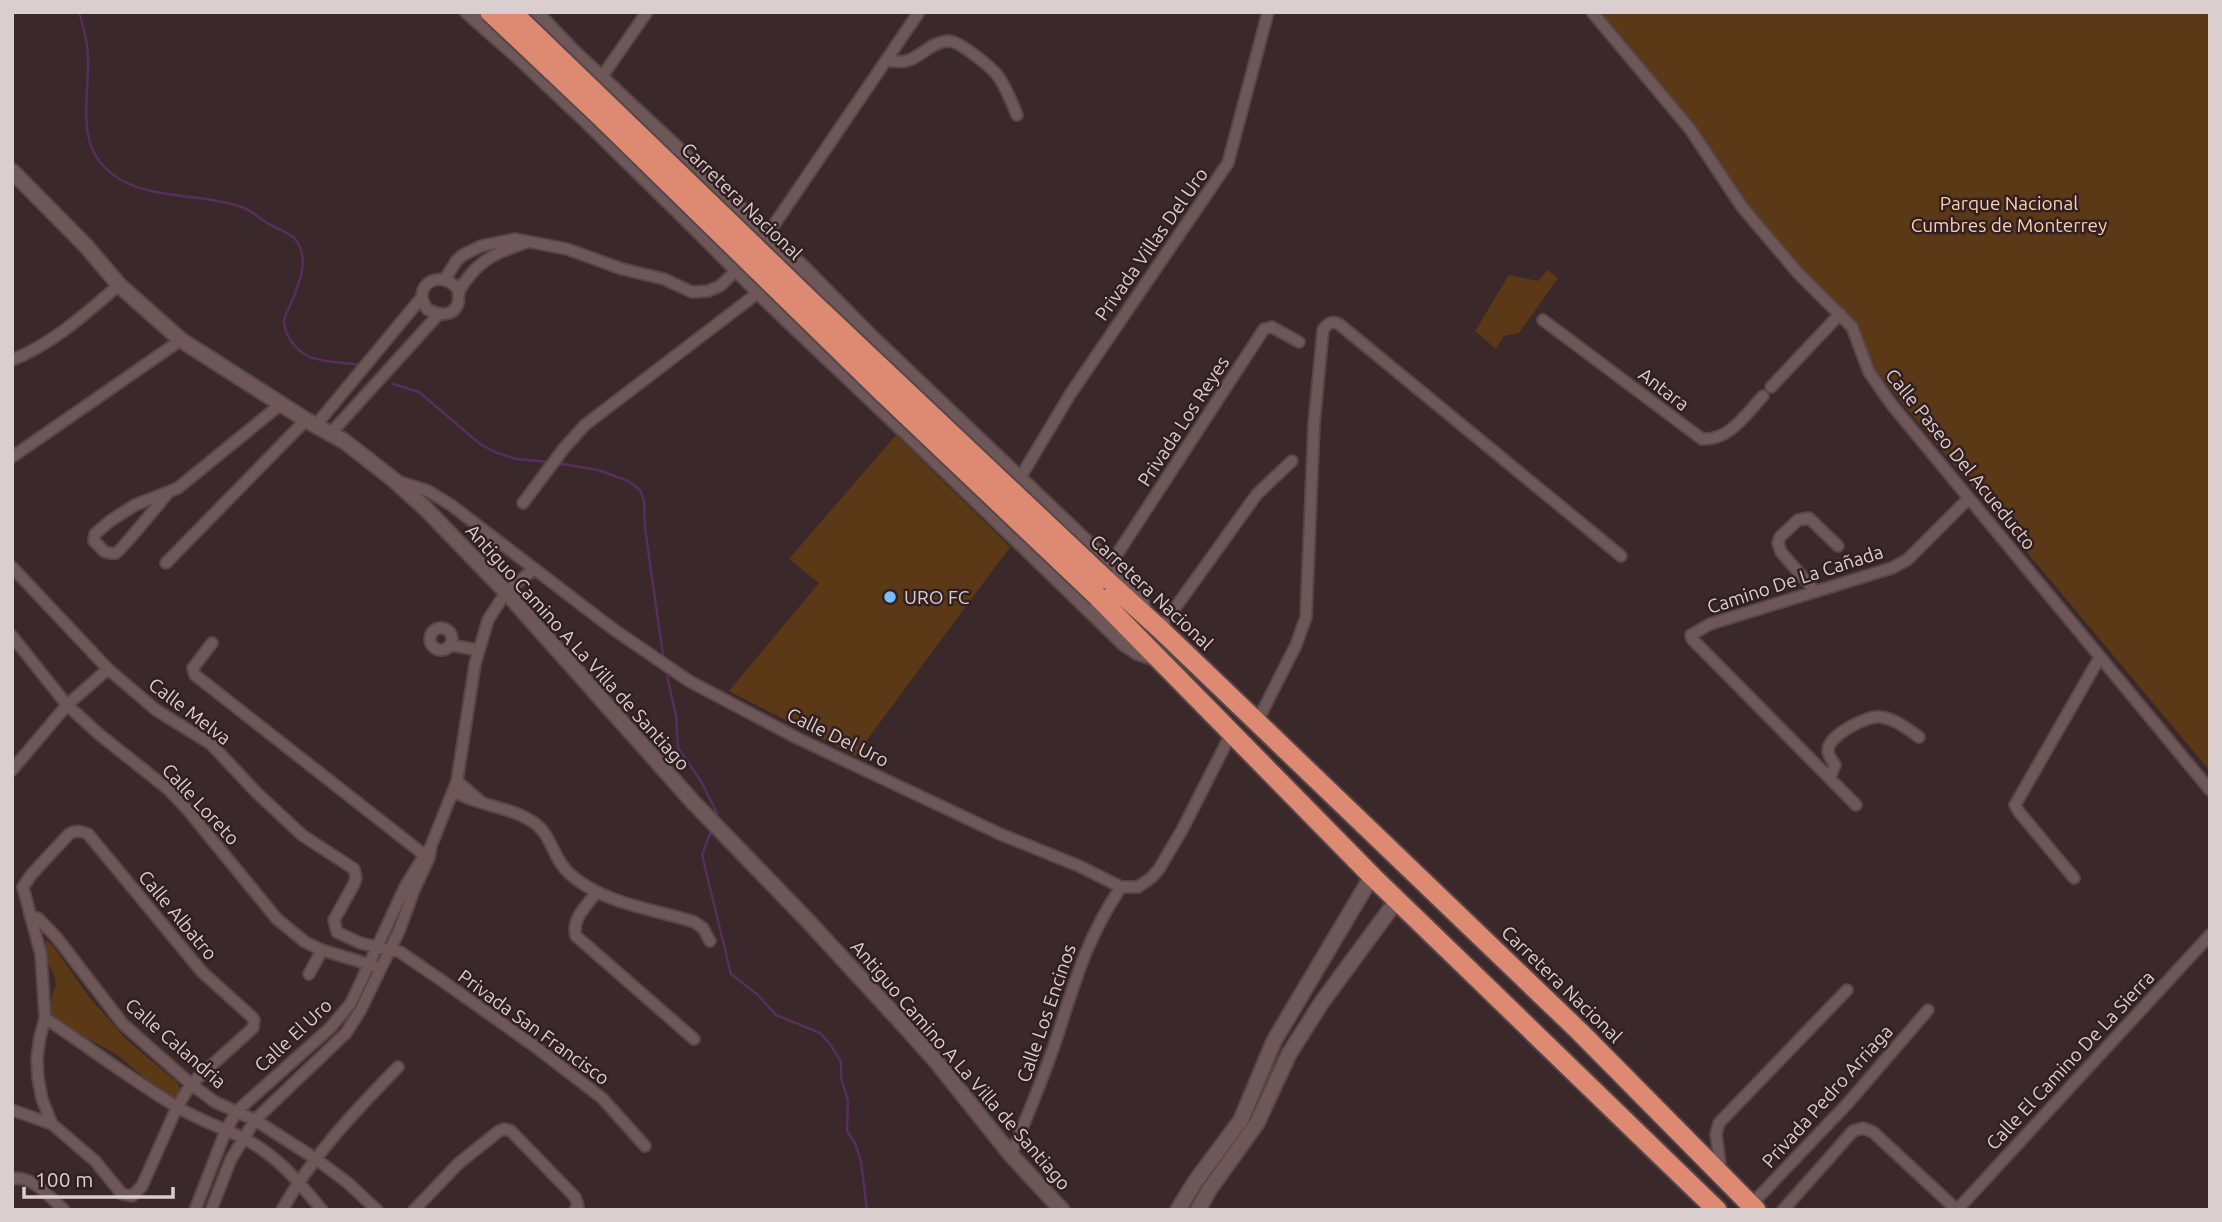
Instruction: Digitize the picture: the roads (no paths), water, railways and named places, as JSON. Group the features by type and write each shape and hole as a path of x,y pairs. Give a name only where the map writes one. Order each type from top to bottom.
{"highway":[{"name":"Carretera Nacional","path":"490,12 890,400 1160,629 1579,1031 1754,1207"},
{"name":"Carretera Nacional","path":"512,12 1104,580 1160,660 1231,734 1372,876 1717,1210"}],"street":[{"path":"468,12 517,55 701,233 763,297 1125,644 1136,652 1160,660"},
{"path":"535,12 601,78 733,201 766,237 800,265 870,336 1020,478 1104,580"},
{"path":"601,78 647,12"},
{"path":"445,279 457,260 481,246 506,239 567,249 622,269 664,279 692,292 708,291 720,286 737,271 766,237 919,12"},
{"name":"Privada Villas Del Uro","path":"1020,478 1071,393 1228,163 1268,12"},
{"name":"Calle Paseo Del Acueducto","path":"1592,12 1690,129 1742,208 1798,273 1852,327 1865,363 1877,385 2014,556 2210,790"},
{"path":"887,60 899,64 939,44 948,41 959,44 1000,79 1017,114"},
{"name":"Antiguo Camino A La Villa de Santiago","path":"12,171 88,247 119,285 181,340 344,441 394,480 434,517 506,592 714,824 900,1021 935,1060 1010,1155 1062,1210"},
{"path":"701,233 709,236 727,233 737,218 733,201"},
{"path":"459,292 477,267 488,259 509,248 529,242"},
{"path":"523,503 585,425 763,297 783,270 800,265"},
{"path":"166,563 311,423 422,298 425,287 434,280 445,279 452,282 459,292 455,309 438,316 330,433"},
{"path":"12,360 45,345 61,334 119,285"},
{"path":"422,298 427,309 438,316"},
{"name":"Antara","path":"1543,320 1702,439 1712,440 1729,432 1840,313"},
{"path":"1257,722 1296,645 1306,617 1314,424 1323,330 1330,323 1339,324 1621,556"},
{"name":"Privada Los Reyes","path":"1104,580 1264,329 1272,327 1298,342"},
{"path":"12,457 181,340"},
{"path":"167,493 117,553 105,552 94,541 95,534 121,513 167,493 209,464 281,404"},
{"path":"1160,629 1257,494 1292,461"},
{"name":"Calle Del Uro","path":"394,480 428,491 451,505 613,629 689,681 797,737 1000,834 1079,866 1121,887"},
{"name":"Camino De La Cañada","path":"1830,777 1691,635 1710,624 1892,568 1907,560 1969,498"},
{"path":"1814,590 1781,552 1778,543 1780,537 1798,520 1809,518 1838,546"},
{"name":"Calle Melva","path":"12,567 108,669 156,710 211,744 257,793 302,835 351,866 356,873 354,884 334,920 334,926 338,932 360,943"},
{"name":"Calle El Uro","path":"195,1210 226,1130 237,1111 315,1042 344,1012 375,966 391,950 455,786 478,650 488,620 506,592 534,569"},
{"name":"Calle Loreto","path":"12,636 67,705 168,789 196,819 277,919 304,942 375,966"},
{"path":"212,643 193,668 195,675 428,853"},
{"path":"450,645 478,650"},
{"path":"2074,878 2015,805 2100,657"},
{"path":"12,770 67,705 108,669"},
{"path":"1856,805 1830,777 1835,765 1829,756 1830,743 1861,720 1872,716 1895,720 1919,737"},
{"path":"1121,887 1138,887 1159,869 1231,734"},
{"path":"455,786 483,804 533,822 547,838 560,864 568,873 597,892 694,922 703,928 710,941"},
{"name":"Calle Albatro","path":"30,915 24,891 26,882 61,841 75,831 88,834 202,972 252,1017 254,1023 251,1031 191,1084"},
{"name":"Calle El Uro","path":"211,1210 231,1159 255,1120 346,1033 360,1011 379,947 405,887 428,853"},
{"path":"1178,1210 1195,1182 1241,1120 1274,1041 1372,876"},
{"name":"Calle Los Encinos","path":"1010,1155 1046,1069 1077,971 1093,934 1121,887"},
{"path":"597,892 574,925 576,936 694,1039"},
{"path":"1198,1210 1257,1123 1290,1054 1322,1002 1397,900"},
{"path":"30,915 41,955 46,1018 37,1058 38,1078 42,1099 52,1124"},
{"name":"Calle Calandria","path":"30,915 39,919 57,938 123,1024 191,1084 215,1102 255,1120 316,1159 348,1183 377,1210"},
{"name":"Calle El Camino De La Sierra","path":"1957,1210 2210,935"},
{"path":"350,959 360,943 391,950"},
{"path":"309,974 322,950"},
{"name":"Privada San Francisco","path":"391,950 400,952 441,980 569,1072 602,1098 645,1146"},
{"path":"1304,988 1322,1002"},
{"path":"1721,1174 1716,1134 1719,1123 1847,990"},
{"name":"Privada Pedro Arriaga","path":"1754,1207 1928,1010"},
{"path":"46,1018 177,1107 204,1123 243,1138 268,1153 299,1181 322,1210"},
{"path":"282,1210 316,1159 398,1067"},
{"path":"12,1110 52,1124 95,1161 122,1194 132,1196 142,1186 177,1107 191,1084"},
{"path":"204,1123 215,1102"},
{"path":"1783,1210 1853,1131 1863,1128 1872,1132 1957,1210"},
{"path":"414,1210 459,1163 505,1129 511,1131 575,1197 578,1202 575,1210"},
{"path":"268,1153 280,1136"},
{"path":"12,1179 28,1180 64,1210"}],"waterway":[{"path":"79,12 88,54 87,124 93,151 100,162 129,184 165,194 239,206 292,236 299,246 303,263 299,282 284,320 289,337 299,350 308,356 360,365"},
{"path":"393,384 419,392 480,444 495,452 516,459 550,462"},
{"path":"556,463 598,470 628,481 640,490 644,501 645,528 663,655"},
{"path":"667,676 676,715 678,748 701,781 717,813 715,819"},
{"path":"712,829 702,855 731,974 758,995 776,1015 820,1033 841,1062 841,1078 848,1100 847,1131 855,1143 861,1161 867,1210"}],"place":[{"name":"URO FC","path":"890,597"}],"park label":[{"name":"Parque Nacional Cumbres de Monterrey","path":"2009,214"}]}
